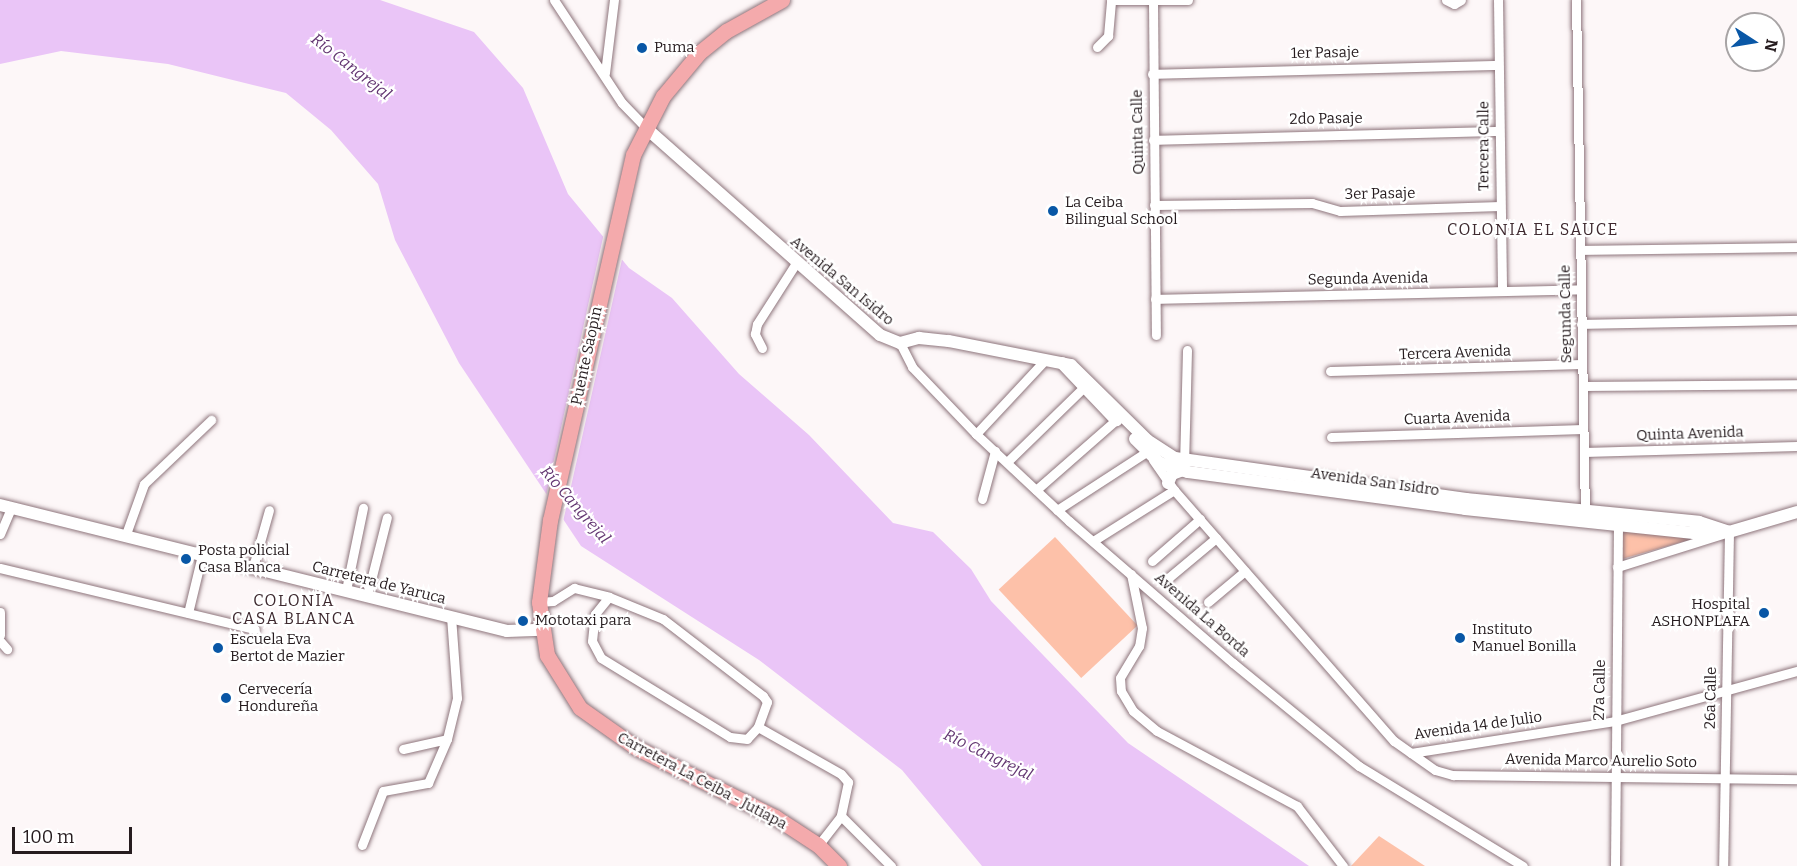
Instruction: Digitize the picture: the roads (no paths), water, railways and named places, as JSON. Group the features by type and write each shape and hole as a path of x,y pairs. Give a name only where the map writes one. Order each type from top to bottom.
{"main road":[{"path":"646,128 663,96 699,53 726,31 782,0"},
{"name":"Puente Saopin","path":"550,520 623,191 633,155 646,128"},
{"name":"Carretera La Ceiba - Jutiapa","path":"550,520 539,602 541,630 547,655 561,681 580,708 601,726 634,747 775,817 818,845 839,866"}],"street":[{"path":"554,0 605,73 622,102 646,128"},
{"path":"605,73 614,0"},
{"path":"1097,47 1108,36 1111,0 1188,0"},
{"path":"1446,0 1454,4 1461,0"},
{"name":"Tercera Calle","path":"1498,0 1502,291"},
{"name":"Segunda Calle","path":"1575,0 1585,515"},
{"name":"Quinta Calle","path":"1153,1 1156,335"},
{"name":"1er Pasaje","path":"1152,74 1498,65"},
{"name":"Avenida San Isidro","path":"646,128 880,335 900,343 919,338 941,339 1060,361 1083,374 1116,420 1151,449"},
{"name":"2do Pasaje","path":"1153,140 1499,131"},
{"name":"3er Pasaje","path":"1154,205 1312,203 1340,211 1500,206"},
{"path":"1580,250 1797,247"},
{"path":"762,348 755,334 757,324 796,263"},
{"name":"Segunda Avenida","path":"1155,299 1581,289"},
{"path":"1581,324 1797,320"},
{"name":"Avenida La Borda","path":"900,343 912,367 976,434 1057,510 1359,766 1523,866"},
{"path":"1093,541 1171,486 1172,474 1184,465 1187,350"},
{"path":"976,434 1045,360"},
{"name":"Avenida San Isidro","path":"1060,361 1083,388 1101,400 1151,449 1160,463 1465,509 1585,515 1694,533 1729,532"},
{"name":"Tercera Avenida","path":"1330,371 1582,364"},
{"path":"1583,386 1797,384"},
{"path":"1007,462 1083,388"},
{"path":"126,534 144,483 211,420"},
{"path":"1036,490 1116,420"},
{"name":"Cuarta Avenida","path":"1331,437 1583,429"},
{"name":"Quinta Avenida","path":"1584,452 1797,446"},
{"path":"1057,510 1151,449"},
{"name":"Avenida 14 de Julio","path":"1151,449 1171,486 1394,741 1411,753 1615,721 1726,694 1797,671"},
{"path":"982,499 995,451"},
{"path":"0,534 6,507"},
{"name":"Carretera de Yaruca","path":"6,507 126,534 507,631 541,630"},
{"path":"346,590 363,508"},
{"path":"253,567 269,510"},
{"name":"Avenida San Isidro","path":"1617,567 1797,512"},
{"path":"367,596 387,518"},
{"path":"1152,561 1200,519"},
{"name":"27a Calle","path":"1615,866 1618,519"},
{"name":"26a Calle","path":"1723,866 1729,532"},
{"path":"1167,579 1216,538"},
{"path":"188,613 202,555"},
{"path":"0,568 255,629"},
{"path":"1208,602 1245,571"},
{"path":"1131,574 1142,628 1139,646 1120,678 1121,691 1133,711 1157,731 1297,806 1344,866"},
{"path":"539,602 553,601 574,588 609,597 663,619 763,696 767,702 758,727 747,739 730,737 601,658 592,641 594,614 609,597"},
{"path":"0,612 0,635"},
{"path":"362,845 383,791 428,783 447,739 457,698 452,617"},
{"path":"0,641 7,650"},
{"path":"758,727 842,774 848,790 841,816 818,845"},
{"path":"403,749 447,739"},
{"name":"Avenida Marco Aurelio Soto","path":"1411,753 1435,770 1453,774 1797,778"},
{"path":"841,816 891,866"}],"water":[{"name":"Río Cangrejal","path":"0,0 380,0 474,32 523,88 568,194 629,268 672,298 739,374 809,435 893,523 933,532 971,569 991,601 1128,743 1309,866 982,866 902,770 759,660 581,546 459,363 395,240 378,184 331,130 286,93 168,64 61,51 0,64"}],"place":[{"name":"Puma","path":"642,48"},
{"name":"La Ceiba Bilingual School","path":"1053,211"},
{"name":"Posta policial Casa Blanca","path":"186,559"},
{"name":"Hospital ASHONPLAFA","path":"1764,613"},
{"name":"Mototaxi para","path":"523,621"},
{"name":"Instituto Manuel Bonilla","path":"1460,638"},
{"name":"Escuela Eva Bertot de Mazier","path":"218,648"},
{"name":"Cervecería Hondureña","path":"226,698"}],"district":[{"name":"COLONIA EL SAUCE","path":"1533,230"},
{"name":"COLONIA CASA BLANCA","path":"294,610"}]}
